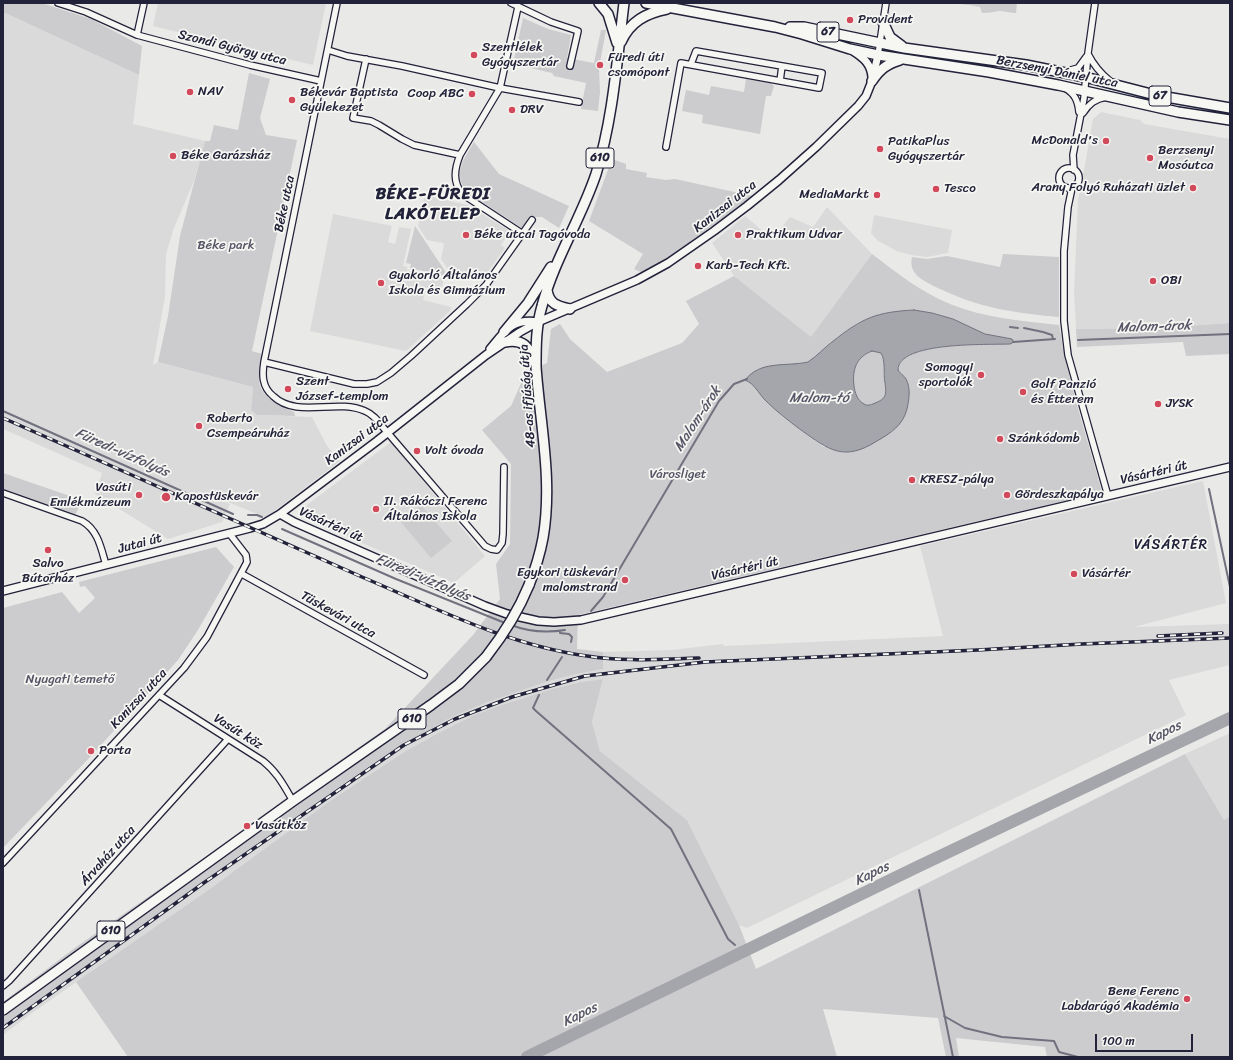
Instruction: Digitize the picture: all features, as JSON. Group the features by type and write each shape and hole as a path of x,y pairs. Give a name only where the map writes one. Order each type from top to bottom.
{"main road":[{"path":"599,3 608,14 618,49"},
{"name":"610","path":"618,49 624,3"},
{"name":"67","path":"646,3 775,27 850,49 878,55"},
{"path":"618,49 623,36 638,20 652,12 668,6"},
{"path":"883,22 890,37 904,48"},
{"name":"67","path":"775,27 804,27 880,44"},
{"name":"Berzsenyi Dániel utca","path":"880,44 991,60 1060,72 1155,95 1230,108"},
{"name":"48-as ifjúság útja","path":"293,801 459,684 486,657 506,630 529,585 543,539 546,505 546,475 536,367 538,322 547,290 595,175 603,149 618,49"},
{"name":"Berzsenyi Dániel utca","path":"878,55 989,72 1084,90 1178,112 1230,120"},
{"path":"872,81 884,66 890,62 902,59"},
{"path":"504,332 528,303 568,241"},
{"path":"547,290 548,297 551,301 556,305 570,309"},
{"path":"505,342 518,341 528,347 536,367"},
{"name":"610","path":"3,1010 293,801"}],"street":[{"name":"Szondi György utca","path":"58,3 86,12 137,35 250,65 321,81"},
{"path":"137,35 144,3"},
{"name":"Béke utca","path":"337,3 264,362 262,373 264,382 268,392 277,400 286,405 298,407 343,406 363,410 375,417 485,546 497,550 502,543 503,534 504,467"},
{"path":"511,3 551,22 578,30 570,66"},
{"path":"878,55 886,3"},
{"path":"1073,154 1074,170 1078,175 1078,179 1075,186 1068,188 1061,184 1059,177 1062,172 1067,169 1073,154 1084,90 1095,3"},
{"path":"518,7 500,88 460,155 456,164 455,180 462,194 523,234"},
{"path":"850,49 867,62 871,70 872,81"},
{"path":"328,50 347,56 402,66 500,88 579,102"},
{"path":"666,147 681,63 819,88 822,73 696,50 691,64"},
{"path":"1060,72 1071,71 1078,68 1088,53"},
{"path":"1088,53 1093,64 1101,74 1113,84"},
{"name":"Kanizsai utca","path":"280,514 486,355 505,342 538,322 637,280 668,263 725,223 793,167 858,106 866,96 872,81 878,55"},
{"path":"366,60 353,118 371,121 414,145 460,155"},
{"path":"780,81 782,66"},
{"path":"1058,85 1075,96 1078,102 1080,116"},
{"path":"1080,116 1088,105 1094,100 1111,96"},
{"path":"1067,169 1074,170"},
{"path":"1068,188 1068,207 1064,251 1064,314 1068,355 1108,496"},
{"path":"264,362 354,384 378,382 411,356 486,285 532,220"},
{"name":"Kanizsai utca","path":"486,355 504,332 516,324 523,321 538,322"},
{"name":"Vásártéri út","path":"280,514 307,528 485,606 524,619 554,622 581,620 1230,467"},
{"path":"3,500 4,493 90,525 95,533 106,565"},
{"name":"Jutai út","path":"3,591 262,524 280,514"},
{"name":"Kanizsai utca","path":"3,864 159,695 192,658 207,637 242,574 247,558 229,533"},
{"name":"Tüskevári utca","path":"242,574 424,675"},
{"name":"Vasút köz","path":"159,695 272,768 293,801"},
{"name":"Árvaház utca","path":"3,986 228,739"}],"shaded area":[{"path":"158,3 326,3 313,65 153,26"},
{"path":"3,12 139,75 133,124 205,141 194,181 174,228 166,254 165,296 153,365 158,362 253,387 251,410 257,415 312,417 327,446 340,461 265,517 215,497 230,504 222,522 168,539 95,494 102,473 3,429"},
{"path":"1101,112 1140,120 1144,124 1230,139 1230,323 1154,328 1076,329 1074,292 1078,200 1093,119"},
{"name":"Béke utcai Tagóvoda","path":"425,195 467,205 510,231 501,245 505,248 482,280 451,273 441,259 444,245 443,243 427,240 418,226"},
{"path":"827,207 872,254 811,338 734,276 712,243 745,216 772,239 790,217 813,227"},
{"name":"Gyakorló Általános Iskola és Gimnázium","path":"333,214 392,226 388,242 395,244 399,227 411,229 403,266 407,267 407,270 444,279 441,291 426,288 423,300 451,307 450,311 406,351 310,331"},
{"path":"874,215 952,230 948,253 927,257 897,251 878,241 871,233"},
{"name":"II. Rákóczi Ferenc Általános Iskola","path":"391,442 485,556 454,583 307,519 303,513 308,504"},
{"path":"1203,481 1226,603 1134,627 1230,624 1230,665 1169,680 1186,715 747,928 739,925 687,820 600,751 592,722 603,679 581,682 552,689 472,716 404,752 327,803 211,888 32,1013 3,1035 3,1026 216,872 390,752 452,717 488,702 549,681 603,669 603,652 671,650 723,644 724,646 943,636 920,546"},
{"path":"1230,733 1230,816 1224,820 1185,754"}],"green space":[{"path":"3,3 42,3 91,19 142,46 139,75 3,12"},
{"path":"950,3 1017,3 1016,13 999,11 982,13 980,7"},
{"path":"523,18 548,29 571,35 567,58 594,63 601,30 606,30 599,68 600,92 598,111 581,109 586,83 554,76 552,73 513,64"},
{"name":"Béke park","path":"249,73 270,79 260,118 266,135 297,140 252,351 262,354 259,383 265,395 282,407 294,412 295,416 257,415 251,410 253,387 158,362 168,316 180,236 205,141 210,141 214,125 238,130"},
{"path":"746,79 771,83 774,86 771,96 766,96 760,134 702,123 703,115 682,111 686,90 709,95 711,86 744,92"},
{"path":"474,142 499,174 569,206 559,228 542,217 529,217 522,228 467,192 460,179 460,173 463,161"},
{"path":"612,159 626,164 626,169 647,173 646,177 666,180 675,179 753,196 665,260 643,273 634,269 643,254 589,221"},
{"path":"415,226 449,277 410,268 411,264 406,263"},
{"name":"Városliget","path":"872,254 919,288 939,299 963,309 990,316 1059,325 1067,367 1102,492 578,615 577,649 603,652 603,669 549,681 488,702 452,717 390,752 216,872 3,1026 3,1002 76,947 217,849 289,796 385,729 473,635 500,599 496,564 510,544 511,464 482,430 511,406 526,372 547,363 551,329 560,324 570,339 607,372 682,343 699,324 686,301 734,276 811,337","holes":["914,310 953,319 985,334 1012,339 1010,344 965,345 928,350 913,354 902,361 898,371 906,379 909,387 906,412 824,447 783,417 765,400 752,383 745,380 758,369 808,362 859,322"]},
{"path":"1003,254 1059,257 1059,317 1027,314 982,305 953,295 918,277 912,268 911,263 912,257 927,259 947,256 1000,267"},
{"path":"1230,323 1230,354 1186,356 1183,342 1077,347 1076,329 1154,328"},
{"path":"872,351 881,353 883,356 886,393 881,400 867,405 860,401 857,397 853,387 852,377 854,367 859,359"},
{"path":"3,473 67,495 81,502 74,518 3,493"},
{"path":"421,505 452,541 431,558 401,522"},
{"name":"Nyugati temető","path":"216,547 234,567 198,630 178,660 91,756 3,848 3,608 62,592 79,613 95,598 85,586 80,587 79,582"},
{"path":"603,679 592,722 600,751 687,820 739,925 756,969 1185,754 1224,820 1230,816 1230,1057 1047,1057 1045,1047 956,1038 959,1057 946,1057 938,1018 823,1009 837,1057 128,1057 76,982 211,888 327,803 404,752 472,716 499,706 552,689 581,682"}],"water":[{"name":"Malom-tó","path":"914,310 932,313 953,319 985,334 1012,339 1014,342 1010,344 946,346 928,349 913,354 902,361 898,370 904,376 909,386 907,409 903,420 887,435 855,451 837,451 820,443 779,413 766,401 754,386 745,380 758,369 774,365 808,362 829,344 861,322 889,312","holes":["872,351 881,353 884,364 885,394 883,399 880,401 866,405 858,398 856,394 854,386 856,365 862,357"]}],"waterway":[{"path":"1010,327 1018,328"},
{"path":"1024,328 1052,335 1053,339"},
{"name":"Malom-árok","path":"1078,340 1230,334"},
{"name":"Malom-árok","path":"1013,342 1055,339"},
{"name":"Malom-árok","path":"591,611 603,597 719,401 734,384 747,379"},
{"name":"Füredi-vízfolyás","path":"3,411 233,514"},
{"path":"1209,489 1230,587"},
{"name":"Füredi-vízfolyás","path":"248,515 257,515 262,517"},
{"name":"Füredi-vízfolyás","path":"282,529 396,579 505,623"},
{"name":"Füredi-vízfolyás","path":"511,625 538,631 565,630"},
{"path":"560,631 560,633 569,634 572,637 571,642"},
{"path":"547,680 562,657"},
{"path":"539,695 533,708 671,829 728,939 735,945"},
{"name":"Kapos","path":"527,1057 915,868 1230,718"},
{"name":"Kapos","path":"915,868 916,873"},
{"path":"919,890 953,1057"},
{"path":"944,1016 965,1028 1002,1037 1054,1041 1059,1052 1078,1057"}],"railway":[{"path":"3,418 444,613 500,634 558,651 601,658 643,660 699,658"},
{"path":"1158,636 1222,633"},
{"path":"3,1028 205,882 404,745 455,719 512,697 585,676 705,662 1230,638"}],"place":[{"name":"Provident","path":"850,20"},
{"name":"Szentlélek Gyógyszertár","path":"474,55"},
{"name":"Füredi úti csomópont","path":"600,65"},
{"name":"NAV","path":"190,92"},
{"name":"Coop ABC","path":"472,94"},
{"name":"Békevár Baptista Gyülekezet","path":"292,100"},
{"name":"DRV","path":"512,110"},
{"name":"McDonald's","path":"1106,141"},
{"name":"PatikaPlus Gyógyszertár","path":"880,149"},
{"name":"Béke Garázsház","path":"173,156"},
{"name":"Berzsenyi Mosóutca","path":"1150,158"},
{"name":"Arany Folyó Ruházati üzlet","path":"1193,188"},
{"name":"Tesco","path":"936,189"},
{"name":"MediaMarkt","path":"877,195"},
{"name":"Béke utcai Tagóvoda","path":"466,235"},
{"name":"Praktikum Udvar","path":"738,235"},
{"name":"Karb-Tech Kft.","path":"698,266"},
{"name":"OBI","path":"1153,281"},
{"name":"Gyakorló Általános Iskola és Gimnázium","path":"381,283"},
{"name":"Somogyi sportolók","path":"981,375"},
{"name":"Szent József-templom","path":"288,389"},
{"name":"Golf Panzió és Étterem","path":"1023,392"},
{"name":"JYSK","path":"1158,404"},
{"name":"Roberto Csempeáruház","path":"199,426"},
{"name":"Szánkódomb","path":"1000,439"},
{"name":"Volt óvoda","path":"417,451"},
{"name":"KRESZ-pálya","path":"912,480"},
{"name":"Vasúti Emlékmúzeum","path":"139,495"},
{"name":"Gördeszkapálya","path":"1007,495"},
{"name":"Kapostüskevár","path":"166,497"},
{"name":"II. Rákóczi Ferenc Általános Iskola","path":"376,509"},
{"name":"Salvo Bútorház","path":"48,550"},
{"name":"Vásártér","path":"1074,574"},
{"name":"Egykori tüskevári malomstrand","path":"625,580"},
{"name":"Porta","path":"91,751"},
{"name":"Vasútköz","path":"247,826"},
{"name":"Bene Ferenc Labdarúgó Akadémia","path":"1187,999"}],"district":[{"name":"BÉKE-FÜREDI LAKÓTELEP","path":"433,205"},
{"name":"VÁSÁRTÉR","path":"1171,545"}]}
